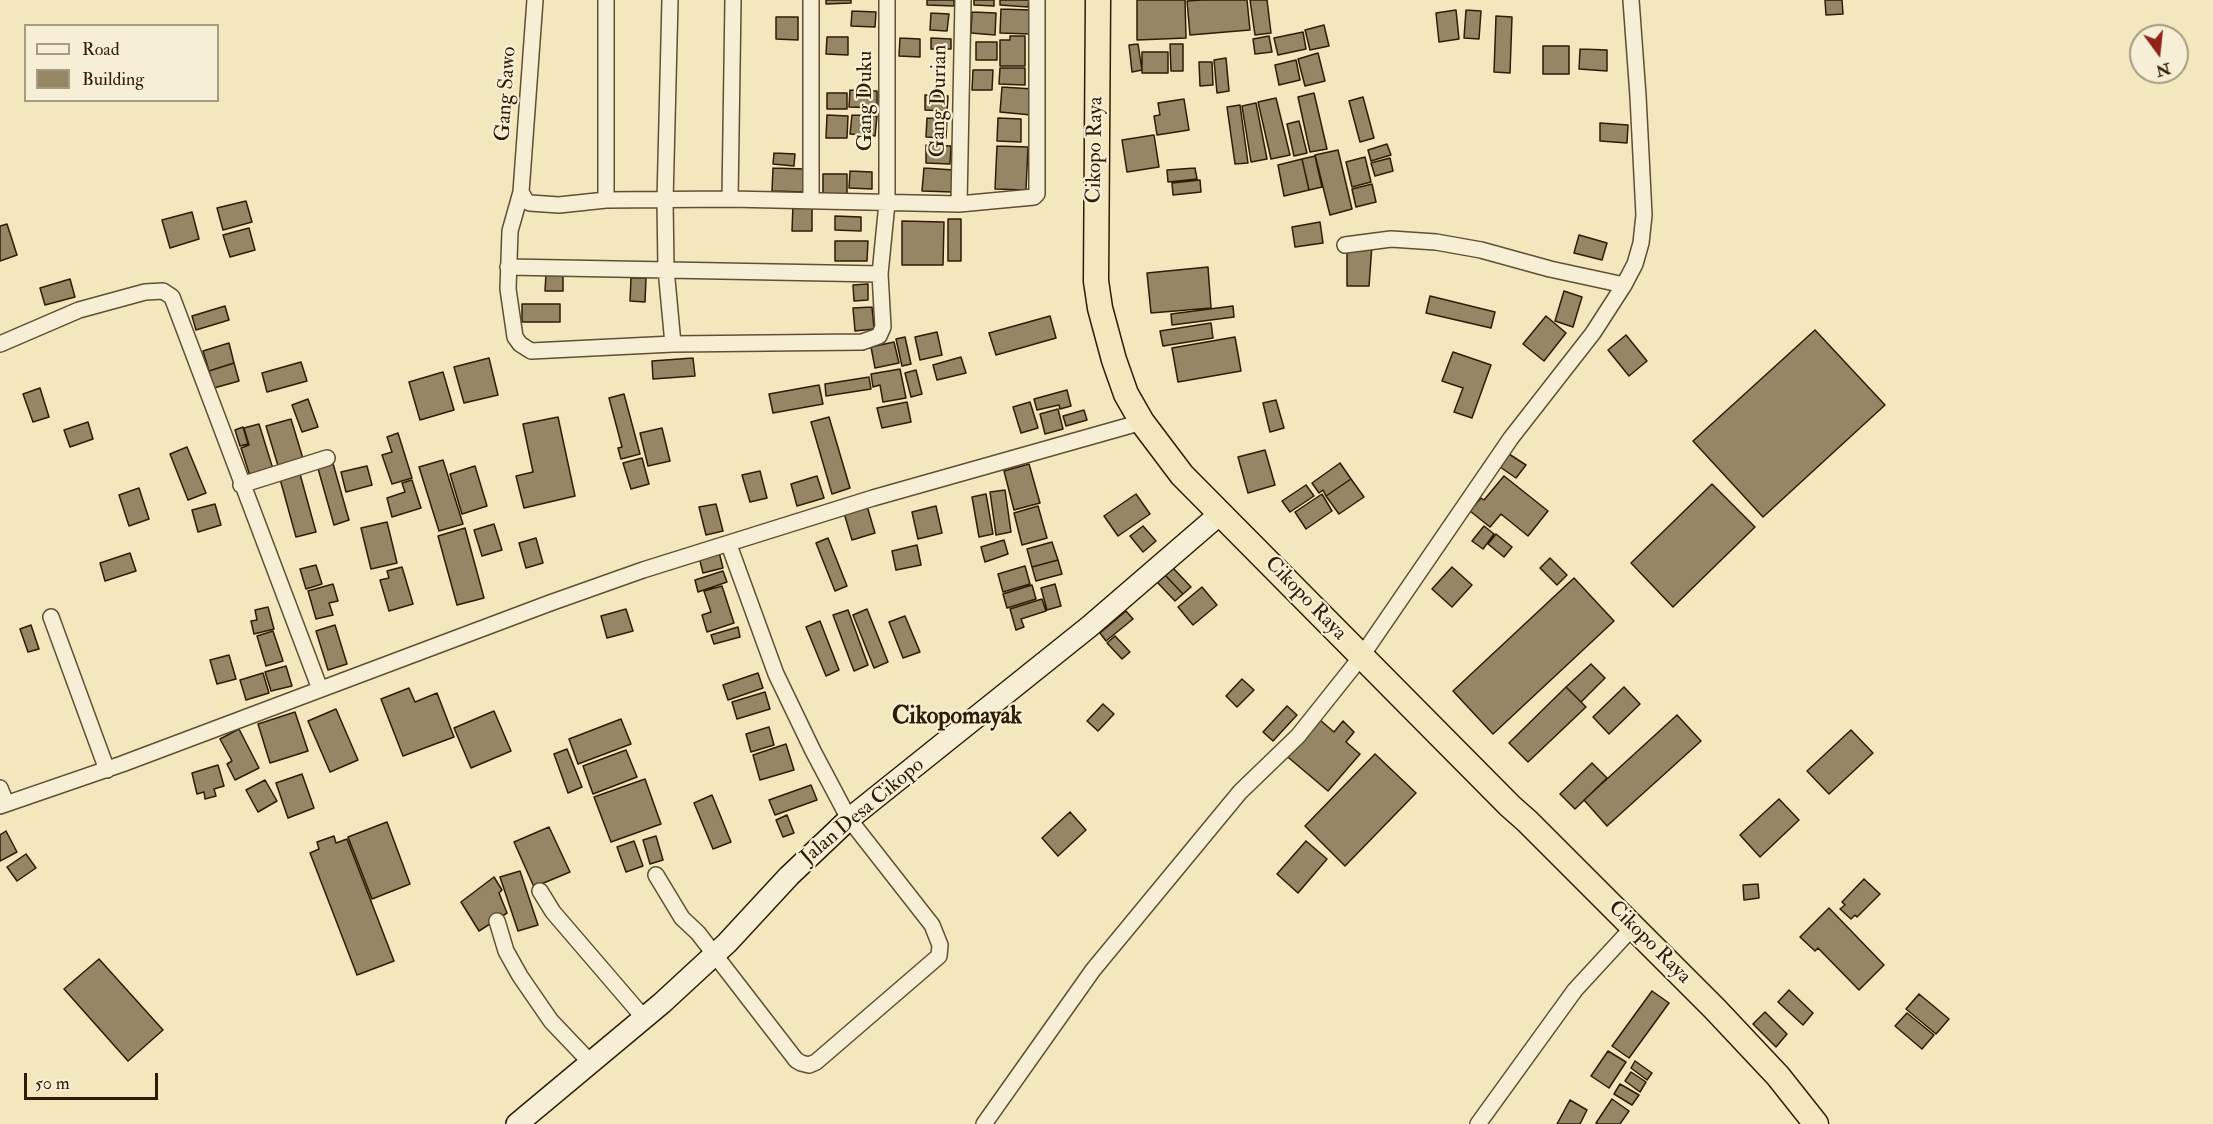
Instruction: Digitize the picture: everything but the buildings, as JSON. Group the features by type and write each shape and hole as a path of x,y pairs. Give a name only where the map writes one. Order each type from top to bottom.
{"highway":[{"name":"Cikopo Raya","path":"1098,0 1096,281 1102,318 1114,360 1126,394 1142,422 1182,475 1361,657 1715,1009 1778,1076 1816,1124"},
{"name":"Cikopo Raya","path":"1778,1076 1832,1124"}],"main road":[{"name":"Jalan Desa Cikopo","path":"517,1124 715,954 789,876 849,819 1081,633 1221,513"}],"street":[{"name":"Gang Sawo","path":"535,0 521,192 510,231 508,289 515,337 520,344 531,351 673,344"},
{"path":"606,0 606,200"},
{"path":"670,0 665,201 666,269 673,344"},
{"path":"730,200 733,0"},
{"path":"811,200 812,0"},
{"name":"Gang Duku","path":"673,344 862,342 879,336 883,327 880,274 887,202 886,0"},
{"name":"Gang Durian","path":"959,204 963,0"},
{"path":"521,192 526,201 559,205 606,200 811,200 959,204 1034,197 1037,194 1036,0"},
{"path":"984,1124 1093,970 1240,792 1298,736 1361,657 1511,438 1593,333 1624,285 1635,264 1641,243 1644,215 1631,0"},
{"path":"1345,245 1391,239 1436,242 1482,250 1550,269 1624,285"},
{"path":"508,267 880,274"},
{"path":"0,344 79,310 146,292 163,291 172,297 241,485 320,689"},
{"path":"0,788 3,804 107,770 643,570 729,545 873,498 1142,422"},
{"path":"241,485 327,458"},
{"path":"656,875 682,918 715,954 796,1060 809,1065 816,1062 939,956 940,945 932,926 849,819 794,715 776,674 729,545"},
{"path":"51,617 107,770"},
{"path":"540,891 553,912 644,1017"},
{"path":"497,921 506,951 520,976 552,1021 591,1062"},
{"path":"1478,1124 1575,990 1633,927"}],"district":[{"name":"Cikopomayak","path":"957,718"}]}
